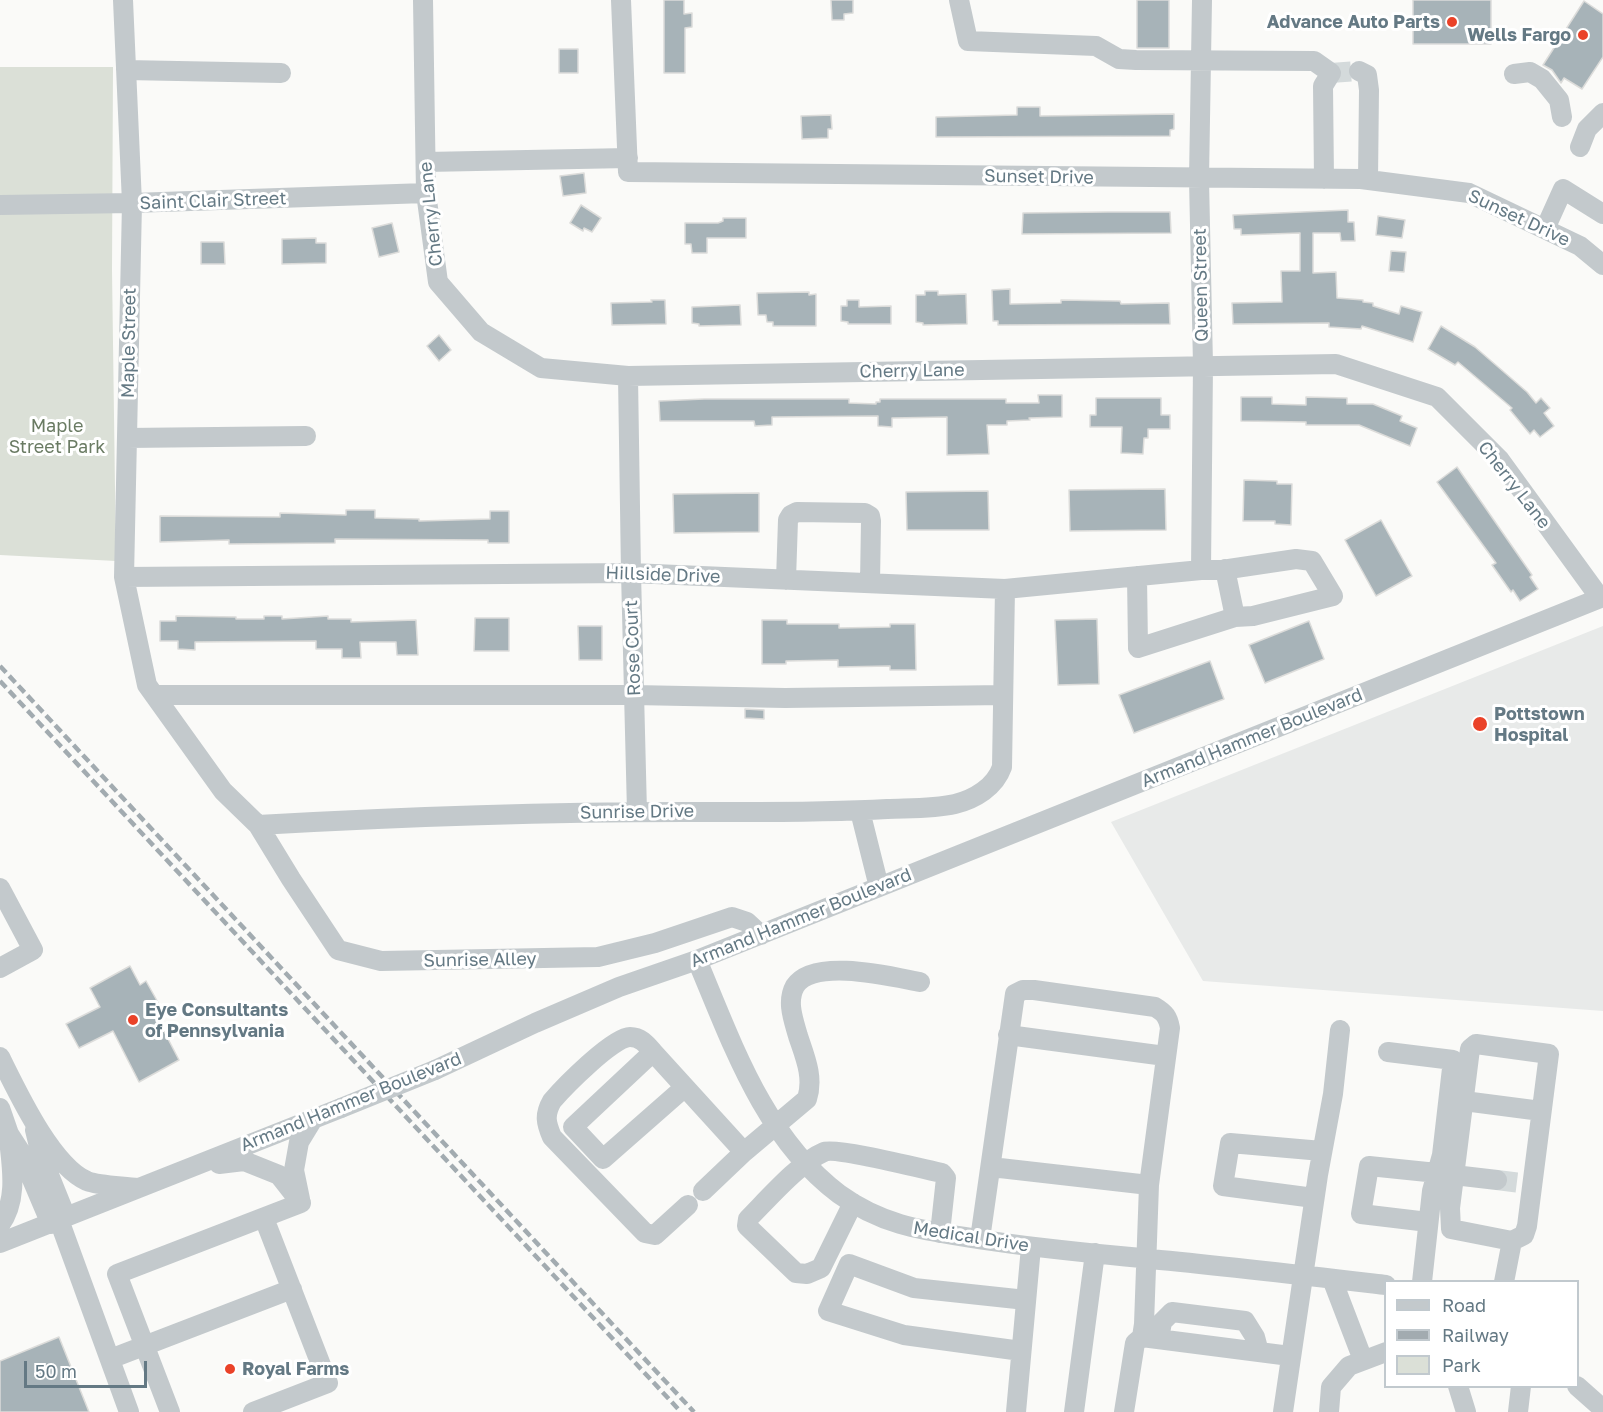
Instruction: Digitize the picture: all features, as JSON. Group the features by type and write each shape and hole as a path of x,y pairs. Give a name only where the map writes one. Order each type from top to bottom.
{"street":[{"name":"Maple Street","path":"123,0 132,203 124,577 151,690"},
{"name":"Cherry Lane","path":"423,0 426,193 438,282 481,332 541,369 628,376 1336,364 1437,397 1499,459 1601,598"},
{"path":"426,162 628,158 621,0"},
{"path":"959,0 968,41 1096,46 1119,59 1314,61 1331,73 1323,86 1324,179"},
{"name":"Queen Street","path":"1201,570 1203,365 1199,179 1202,0"},
{"path":"126,70 281,73"},
{"path":"1359,71 1367,75 1369,90 1368,180"},
{"path":"1514,74 1530,72 1542,79 1559,100 1562,117"},
{"path":"1580,147 1587,129 1603,113"},
{"name":"Sunset Drive","path":"628,158 628,172 1368,180 1469,193 1580,246 1603,264"},
{"path":"1545,229 1563,189 1603,214"},
{"name":"Saint Clair Street","path":"0,205 426,193"},
{"name":"Rose Court","path":"628,376 637,812"},
{"path":"127,438 306,436"},
{"path":"786,580 788,520 791,515 797,512 865,513 870,516 871,521 870,583"},
{"name":"Hillside Drive","path":"124,577 631,573 1005,589 1225,569 1296,559 1312,561 1333,596 1253,616 1235,617"},
{"path":"1137,576 1138,648 1235,617 1225,569"},
{"name":"Sunrise Drive","path":"258,825 390,817 637,812 860,811 933,807 956,803 990,787 998,779 1002,767 1005,589"},
{"name":"Armand Hammer Boulevard","path":"0,1244 435,1070 535,1023 620,987 761,935 1601,598"},
{"path":"151,690 785,698 1003,695"},
{"path":"151,690 223,791 258,825"},
{"path":"860,811 879,887"},
{"name":"Sunrise Alley","path":"258,825 338,950 381,962 598,957 655,943 732,917 747,922 761,935"},
{"path":"0,888 33,950 0,968"},
{"name":"Medical Drive","path":"697,960 759,1101 806,1163 839,1194 875,1217 914,1229 1031,1247 1384,1285"},
{"path":"703,1191 775,1124 807,1099 810,1076 791,1012 795,987 801,981 820,972 843,970 920,982"},
{"path":"980,1239 1015,994 1023,990 1034,990 1155,1007 1168,1018 1170,1028 1149,1185 1144,1324 1151,1338"},
{"path":"1283,1412 1314,1198 1333,1094 1340,1030"},
{"path":"1008,1035 1165,1056"},
{"path":"688,1205 655,1235 645,1233 552,1137 546,1122 546,1111 552,1101 612,1044 628,1037 638,1038 744,1152"},
{"path":"1388,1052 1453,1060 1442,1155 1446,1174 1451,1229 1512,1241 1524,1235 1527,1226 1527,1184 1549,1054 1476,1044 1470,1049 1464,1101 1446,1174 1432,1191 1422,1280"},
{"path":"653,1052 573,1127 603,1159 685,1087"},
{"path":"0,1057 33,1122 68,1167 87,1181 140,1188"},
{"path":"1464,1101 1541,1111"},
{"path":"0,1108 9,1134 14,1188 5,1218 0,1225"},
{"path":"301,1203 294,1170 299,1142 313,1119"},
{"path":"33,1122 58,1220 129,1412"},
{"path":"9,1134 58,1220"},
{"path":"1314,1198 1223,1186 1230,1143 1322,1151"},
{"path":"853,1203 821,1268 807,1274 796,1273 747,1227 748,1219 806,1163 826,1151 942,1173 946,1178 940,1233"},
{"path":"195,1166 244,1161 279,1175 301,1203"},
{"path":"1428,1222 1361,1214 1369,1166 1497,1180"},
{"path":"991,1167 1149,1185"},
{"path":"170,1412 117,1274 301,1203"},
{"path":"253,1412 328,1383 264,1218"},
{"path":"1504,1280 1512,1241"},
{"path":"1016,1412 1031,1247"},
{"path":"1074,1412 1095,1253"},
{"path":"1021,1351 904,1335 828,1311 849,1264 914,1288 1026,1300"},
{"path":"1332,1279 1363,1360"},
{"path":"110,1359 292,1289"},
{"path":"1151,1338 1172,1312 1245,1321 1255,1337 1259,1352"},
{"path":"1124,1412 1135,1343 1151,1338 1290,1356"},
{"path":"1329,1412 1331,1387 1349,1366 1384,1353"},
{"path":"1579,1387 1603,1409"},
{"path":"1459,1388 1466,1412"},
{"path":"1518,1412 1521,1388"}],"shaded area":[{"name":"Pottstown Hospital","path":"1603,626 1603,1011 1203,981 1111,822"}],"green space":[{"name":"Maple Street Park","path":"0,67 113,67 112,270 116,561 0,555"}],"building":[{"path":"664,0 684,0 684,14 692,13 692,27 685,28 685,73 664,73"},
{"path":"831,0 853,0 853,13 844,14 844,20 832,20"},
{"path":"1137,0 1169,0 1169,48 1137,48"},
{"name":"Advance Auto Parts","path":"1413,0 1491,0 1491,44 1413,44"},
{"name":"Wells Fargo","path":"1584,1 1603,14 1603,57 1582,89 1564,78 1561,83 1552,70 1543,65"},
{"path":"559,49 578,49 578,73 559,73"},
{"path":"1017,107 1040,107 1040,116 1174,114 1174,129 1170,130 1170,136 936,137 936,117 1017,115"},
{"path":"831,115 832,129 828,129 828,138 802,139 801,116"},
{"path":"584,173 586,193 563,196 560,176"},
{"path":"581,205 601,218 592,232 584,228 583,231 570,223"},
{"path":"1348,210 1348,222 1354,222 1355,241 1341,241 1340,233 1313,233 1313,273 1336,272 1337,298 1363,300 1363,302 1373,303 1373,306 1399,314 1401,306 1422,312 1413,342 1362,326 1361,329 1329,327 1329,323 1233,324 1232,303 1282,302 1281,271 1300,271 1300,233 1241,235 1241,229 1234,229 1233,215"},
{"path":"1170,212 1171,233 1022,234 1023,213"},
{"path":"1378,216 1405,220 1402,238 1376,235"},
{"path":"723,218 746,218 746,238 707,238 707,253 692,253 691,244 685,244 685,223 718,223 723,221"},
{"path":"392,223 399,252 379,257 372,228"},
{"path":"316,238 316,243 326,243 326,263 282,264 282,239"},
{"path":"201,242 224,242 225,264 201,264"},
{"path":"1391,251 1406,252 1404,272 1389,271"},
{"path":"1010,289 1010,304 1061,303 1061,300 1120,301 1121,304 1169,303 1170,324 998,325 998,321 993,321 992,290"},
{"path":"925,291 938,291 938,295 966,294 967,324 923,325 923,323 916,322 916,295 925,295"},
{"path":"809,292 809,295 816,294 816,326 773,326 773,322 767,322 766,315 758,315 757,293"},
{"path":"651,300 665,300 666,324 612,325 611,303 652,302"},
{"path":"847,300 859,300 859,307 891,306 891,324 848,324 848,322 841,321 841,306 847,306"},
{"path":"740,305 741,325 699,326 699,324 692,323 692,307"},
{"path":"1441,326 1475,347 1527,392 1536,403 1541,398 1550,408 1544,413 1554,426 1540,437 1534,430 1530,434 1510,410 1512,408 1458,362 1455,365 1428,349"},
{"path":"439,335 451,350 439,361 427,346"},
{"path":"1038,395 1062,395 1062,417 1029,418 1030,420 1007,421 1007,425 987,425 989,454 947,455 947,417 892,418 892,427 878,426 878,416 772,417 772,425 755,426 754,421 660,421 659,401 849,399 849,403 876,404 880,402 880,399 1006,399 1006,403 1039,403"},
{"path":"1241,397 1272,397 1272,404 1306,405 1306,397 1347,398 1347,404 1373,404 1402,416 1400,421 1417,428 1410,446 1359,425 1241,421"},
{"path":"1096,398 1161,398 1161,415 1170,415 1170,429 1148,429 1148,438 1144,438 1143,454 1121,453 1122,427 1090,427 1090,415 1096,415"},
{"path":"1457,467 1532,575 1530,577 1538,589 1520,601 1492,565 1496,563 1437,482"},
{"path":"1244,480 1292,484 1291,525 1275,524 1275,521 1243,521"},
{"path":"1165,489 1166,530 1070,531 1069,490"},
{"path":"988,491 989,530 907,530 906,492"},
{"path":"759,493 759,532 674,533 673,494"},
{"path":"346,510 375,510 375,518 419,519 419,521 490,519 490,511 509,511 509,543 488,543 488,540 335,539 335,543 229,544 229,540 160,542 160,516 280,517 280,513 346,515"},
{"path":"1381,520 1412,576 1376,596 1345,540"},
{"path":"176,616 264,619 264,616 282,616 282,619 328,616 328,619 351,619 351,622 416,620 418,655 397,655 396,642 360,642 361,658 342,658 342,649 316,649 316,641 195,642 195,650 178,649 178,641 160,641 160,621 176,621"},
{"path":"475,618 509,618 509,651 474,651"},
{"path":"1097,619 1099,684 1058,685 1055,620"},
{"path":"762,620 787,620 787,624 839,624 839,628 915,624 916,670 890,670 890,666 838,667 838,660 762,664"},
{"path":"1309,621 1324,659 1265,683 1249,645"},
{"path":"578,626 602,626 602,660 579,660"},
{"path":"1210,661 1224,699 1134,733 1119,695"},
{"path":"745,709 764,710 764,719 745,718"},
{"name":"Eye Consultants of Pennsylvania","path":"130,966 140,985 146,981 160,1006 153,1010 179,1060 139,1082 113,1031 79,1048 66,1024 100,1007 90,988"},
{"path":"59,1337 89,1412 0,1412 0,1361"}],"tunnel":[{"path":"1331,73 1359,71"},
{"path":"1497,1180 1521,1183"}],"railway":[{"path":"0,666 694,1412"},
{"path":"0,681 681,1412"}],"place":[{"name":"Advance Auto Parts","path":"1452,22"},
{"name":"Wells Fargo","path":"1583,35"},
{"name":"Pottstown Hospital","path":"1480,724"},
{"name":"Eye Consultants of Pennsylvania","path":"133,1020"},
{"name":"Royal Farms","path":"230,1369"}]}
